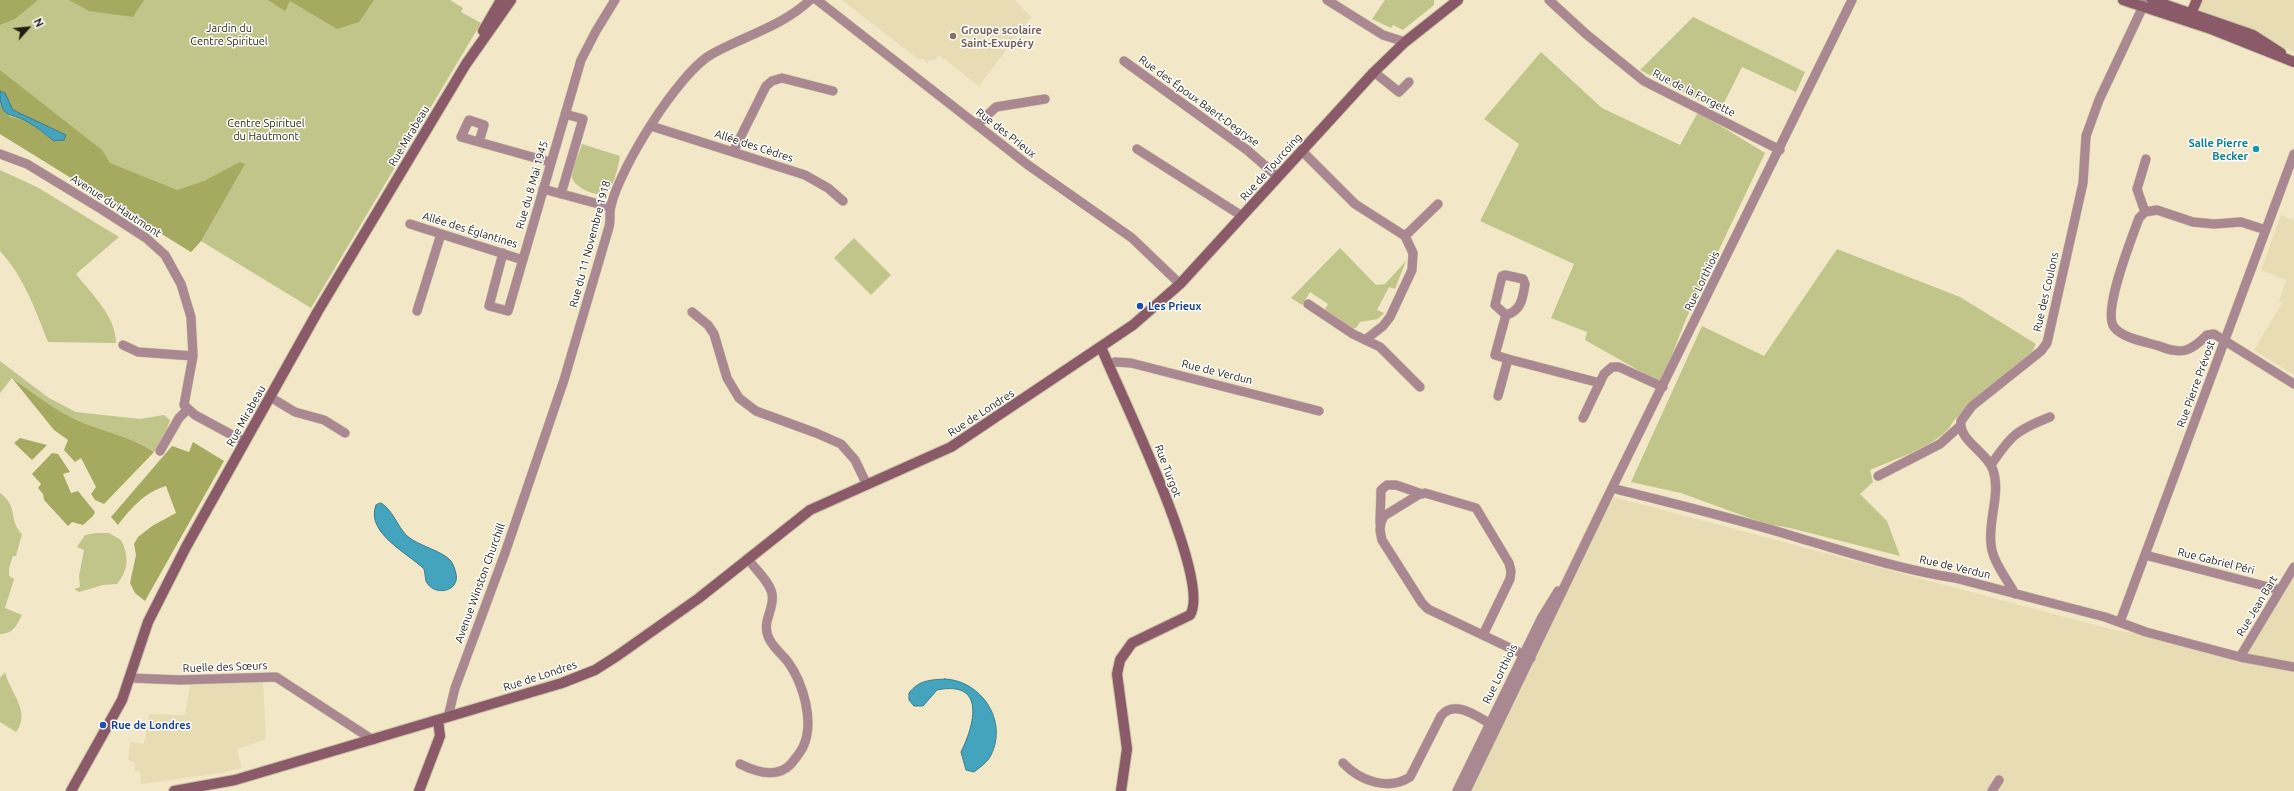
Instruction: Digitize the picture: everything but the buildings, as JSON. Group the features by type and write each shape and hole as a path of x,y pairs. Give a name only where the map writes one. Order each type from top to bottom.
{"main road":[{"name":"Rue Mirabeau","path":"71,791 114,715 130,678 156,604 245,442 316,315 466,64 508,0"},
{"name":"Rue de Tourcoing","path":"1101,347 1133,325 1180,284 1374,72 1404,42 1458,0"},
{"path":"2123,0 2145,3 2259,38 2294,62"},
{"path":"2152,0 2190,16"},
{"path":"2190,16 2197,0"},
{"name":"Rue Turgot","path":"1101,347 1156,470 1189,569 1194,593 1193,610 1184,619 1132,643 1120,660 1117,674 1127,749 1122,791"},
{"name":"Rue de Londres","path":"174,791 219,787 570,681 595,670 692,604 810,510 957,443 1101,347"},
{"path":"420,791 441,732 443,719"}],"street":[{"name":"Rue du 8 Mai 1945","path":"503,253 489,306 508,311 564,114 583,55 614,0"},
{"name":"Rue du 11 Novembre 1918","path":"536,458 572,354 609,227 610,207 629,159 686,75 702,60 797,12 810,0"},
{"name":"Rue des Prieux","path":"817,0 1047,180 1132,238 1180,284"},
{"path":"1327,0 1356,15 1383,35 1404,42"},
{"name":"Rue de la Forgette","path":"1549,0 1586,34 1644,81 1780,150"},
{"name":"Rue Lorthiois","path":"1457,791 1493,726 1527,656 1549,605 1571,572 1780,150 1852,0"},
{"name":"Rue des Coulons","path":"1878,476 1940,444 1960,426 1963,416 1972,406 2041,351 2047,343 2083,183 2084,145 2088,131 2099,100 2145,3"},
{"name":"Rue des Époux Baert-Degryse","path":"1124,61 1247,150 1278,177"},
{"path":"1374,72 1399,92 1409,82"},
{"path":"733,152 766,86 772,81 782,78 833,91"},
{"path":"977,125 996,107 1045,99"},
{"path":"561,194 583,119 564,114"},
{"name":"Allée des Cèdres","path":"651,126 805,175 828,188 843,201"},
{"path":"479,142 550,162"},
{"path":"1137,149 1242,216"},
{"path":"1302,151 1355,204 1405,236 1413,253 1412,270 1390,317 1383,326 1365,340"},
{"name":"Avenue du Hautmont","path":"0,154 34,168 146,238 160,250 174,268 188,302 192,325 193,356 184,400 187,410"},
{"name":"Rue Pierre Prévost","path":"2120,622 2294,154"},
{"path":"2145,212 2137,189 2146,159"},
{"path":"543,189 610,207"},
{"path":"1405,236 1438,204"},
{"path":"2266,230 2241,222 2204,224 2157,210 2145,212 2139,218 2114,292 2110,309 2114,326 2128,335 2178,351 2195,348 2210,334 2224,340 2294,384"},
{"name":"Allée des Églantines","path":"410,224 523,260"},
{"path":"417,311 441,234"},
{"path":"1308,304 1365,340 1380,347 1420,387"},
{"path":"692,312 714,334 727,378 734,393 744,403 756,411 841,444 855,460 867,484"},
{"path":"1506,315 1495,355 1596,382"},
{"path":"123,345 138,352 193,356"},
{"path":"1498,396 1508,359"},
{"name":"Rue de Verdun","path":"1108,364 1115,362 1131,363 1320,411"},
{"path":"1582,418 1596,382 1606,371 1616,366 1663,387"},
{"path":"270,397 294,412 324,420 345,433"},
{"path":"160,451 179,418 187,410 245,442"},
{"path":"1991,464 2008,440 2017,432 2050,417"},
{"path":"1960,426 1962,431 1991,464 1995,484 1991,545 2015,594"},
{"name":"Avenue Winston Churchill","path":"443,719 505,553 536,458"},
{"path":"1422,494 1396,485 1387,485 1381,490 1380,526 1382,540 1422,603 1428,609 1527,656"},
{"name":"Rue de Verdun","path":"1612,488 1801,538 1834,550 2015,594 2120,622 2146,632 2240,657 2294,668"},
{"path":"1380,526 1384,516 1422,494 1429,493 1476,508 1510,566 1510,579 1483,634"},
{"name":"Rue Gabriel Péri","path":"2145,555 2280,590"},
{"path":"740,764 771,773 784,770 803,748 808,723 798,680 788,662 768,636 766,623 772,599 771,592 748,559"},
{"name":"Rue Jean Bart","path":"2240,657 2294,567"},
{"name":"Ruelle des Sœurs","path":"130,678 180,680 276,677 373,740"},
{"path":"1343,763 1369,785 1378,788 1392,788 1401,785 1410,777 1445,711 1454,708 1460,709 1493,726"},
{"name":"Rue Lorthiois","path":"1466,791 1493,726"},
{"path":"1992,791 1999,780"}],"shaded area":[{"name":"Groupe scolaire Saint-Exupéry","path":"842,0 1015,0 1031,17 979,86 939,55 935,60 929,60 927,63 923,59 919,60"},
{"path":"2193,0 2294,0 2294,52 2191,6"},
{"path":"2281,215 2294,220 2294,375 2254,350 2282,303 2279,302 2286,280 2261,270"},
{"path":"1603,494 2110,629 2247,654 2294,574 2294,791 1459,791"},
{"path":"263,679 266,739 237,749 242,768 220,773 141,784 140,771 135,772 134,762 128,760 130,742 144,744 149,714 185,715 190,684 209,685 212,682"}],"green space":[{"name":"Centre Spirituel du Hautmont","path":"0,0 450,0 463,8 461,12 481,23 311,308 201,241 191,252 0,134"},
{"path":"0,0 38,0 15,19 0,25"},
{"path":"69,0 144,0 133,17 89,11"},
{"path":"268,0 374,0 359,22 337,29 290,1 285,11"},
{"path":"1385,0 1434,0 1434,5 1403,30 1393,25 1391,28 1372,19"},
{"path":"1693,17 1805,72 1796,92 1742,67 1720,111 1640,70"},
{"path":"1541,52 1602,108 1680,145 1698,112 1765,153 1686,319 1661,383 1585,340 1587,332 1551,318 1574,264 1480,221 1519,144 1484,119"},
{"path":"0,70 102,150 110,163 177,190 204,181 240,162 245,164 201,241 191,252 0,134 0,104 10,117 27,121 54,141 59,142 13,110 5,93 0,91"},
{"path":"582,144 620,156 614,181 605,193 597,194 586,191 573,181 573,169"},
{"path":"0,170 37,187 119,237 76,274 108,315 115,333 116,343 48,342 28,294 16,272 0,251"},
{"path":"854,238 891,275 871,295 834,258"},
{"path":"1340,248 1376,285 1385,284 1406,261 1395,289 1389,287 1377,310 1384,313 1378,319 1360,322 1356,328 1349,328 1324,311 1328,304 1310,292 1302,305 1291,298"},
{"path":"1837,249 1960,297 2036,344 2032,352 1954,420 1940,437 1917,450 1870,470 1873,482 1860,494 1887,521 1900,556 1790,528 1766,524 1681,493 1631,482 1702,326 1764,356"},
{"path":"0,361 49,398 76,412 140,419 164,415 170,420 165,435 154,452 136,442 68,416 43,401 12,378 0,393"},
{"path":"12,378 68,416 136,442 154,452 104,504 95,500 91,494 96,487 81,458 75,462 64,450 68,440 54,430"},
{"path":"20,438 47,445 32,460 14,443"},
{"path":"193,442 224,461 145,601 135,593 130,583 136,555 134,544 138,537 152,526 176,513 166,486 145,496 118,525 111,517 172,446 189,452"},
{"path":"52,453 58,454 70,472 63,474 71,493 78,491 95,512 93,516 83,525 72,522 68,526 44,500 43,494 38,488 41,484 32,474"},
{"path":"0,493 6,498 12,508 15,524 22,534 16,556 13,556 9,568 9,576 14,579 5,608 22,615 11,631 4,634 0,634"},
{"path":"109,533 121,540 125,551 126,568 117,584 103,585 79,592 74,589 80,587 79,576 84,550 77,547 85,535"},
{"path":"5,672 21,709 22,717 16,732 0,722 0,678"}],"water":[{"path":"0,91 5,93 13,110 66,135 64,140 54,141 28,122 4,111 0,100"},
{"path":"381,503 389,510 400,528 407,536 412,540 442,554 451,561 456,574 454,585 440,591 429,586 426,581 424,569 390,542 377,525 374,515 376,505"},
{"path":"945,679 958,681 970,687 980,695 988,705 994,717 996,729 995,742 990,758 974,772 966,770 961,752 970,729 972,717 973,707 970,698 963,692 953,689 937,690 923,706 914,706 909,700 909,693 917,685 930,680"}],"place":[{"name":"Groupe scolaire Saint-Exupéry","path":"953,36"},
{"name":"Salle Pierre Becker","path":"2256,149"},
{"name":"Les Prieux","path":"1140,306"},
{"name":"Rue de Londres","path":"103,725"}],"park label":[{"name":"Jardin du Centre Spirituel","path":"229,34"}]}
